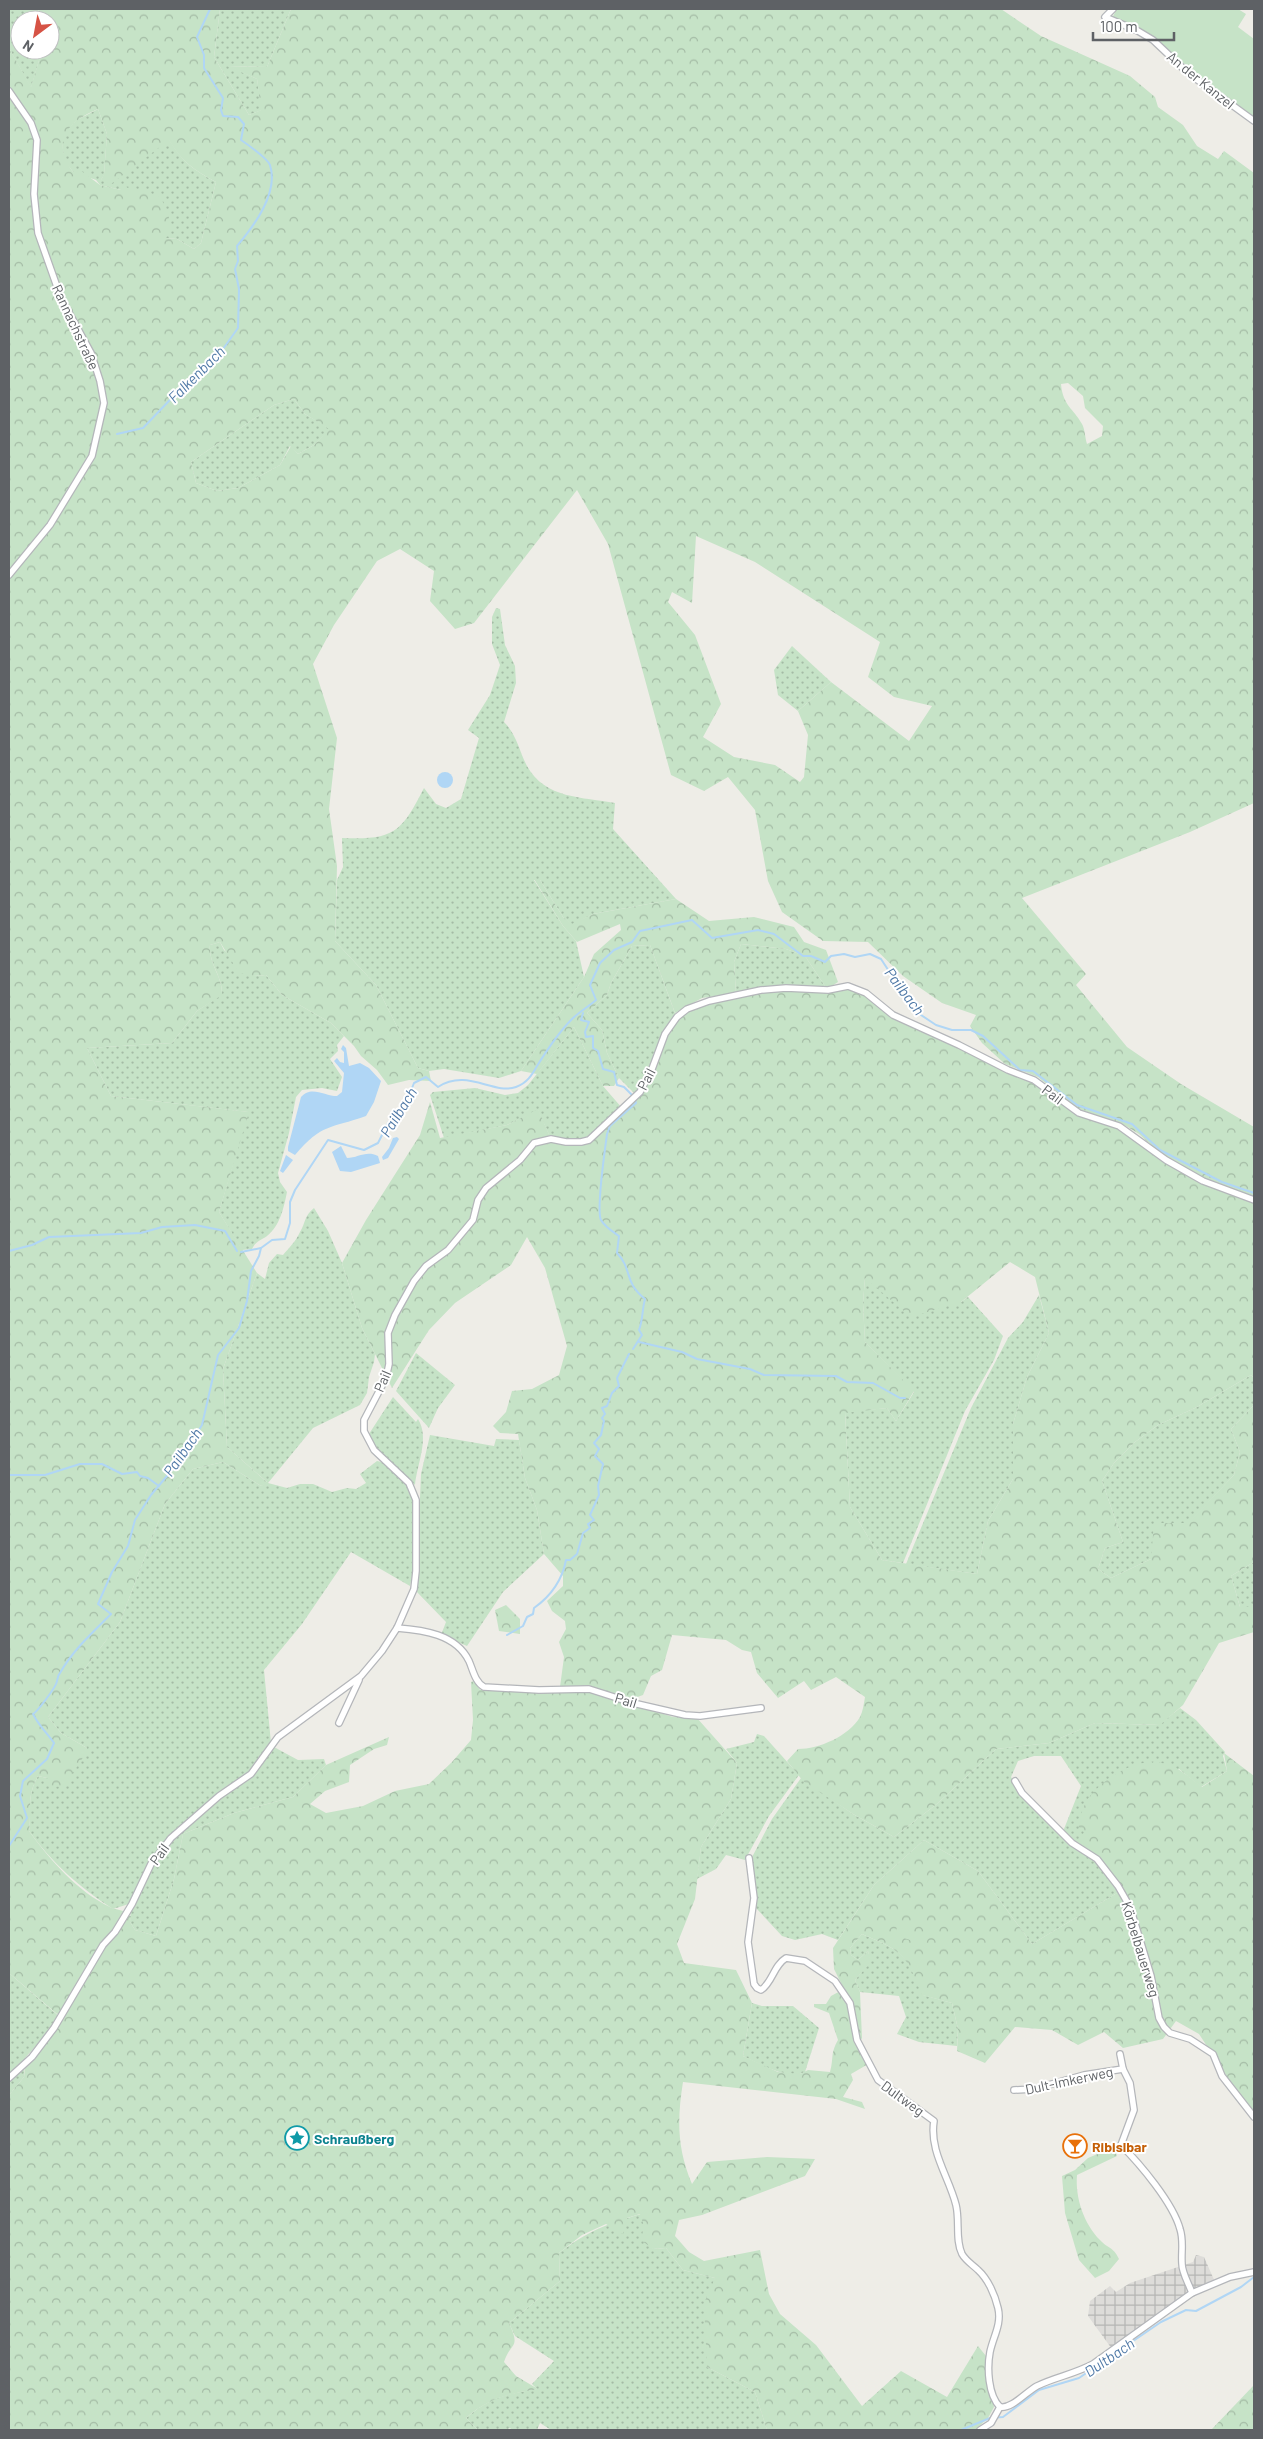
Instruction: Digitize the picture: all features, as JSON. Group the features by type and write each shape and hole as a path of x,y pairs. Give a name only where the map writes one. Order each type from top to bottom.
{"street":[{"name":"An der Kanzel","path":"1113,9 1105,17 1110,21 1138,30 1153,40 1188,73 1254,121"},
{"name":"Rannachstraße","path":"9,91 31,123 37,140 34,194 38,234 61,298 91,353 100,381 104,403 92,456 50,525 9,575"},
{"name":"Pail","path":"9,2078 32,2057 61,2018 103,1945 115,1932 132,1904 151,1864 171,1838 219,1796 251,1774 278,1737 361,1676 382,1651 397,1628 414,1589 416,1500 409,1482 374,1450 364,1431 364,1420 386,1378 389,1364 388,1333 395,1315 414,1281 426,1266 448,1250 472,1220 478,1200 486,1188 520,1160 534,1143 551,1139 581,1142 589,1140 607,1125 640,1092 652,1069 665,1034 677,1017 694,1005 761,990 786,988 828,990 843,986 857,988 874,998 893,1014 959,1044 1008,1070 1034,1080 1078,1113 1119,1126 1166,1160 1203,1181 1254,1200"},
{"name":"Pail","path":"397,1628 423,1631 457,1645 468,1658 478,1682 484,1687 539,1690 590,1689 633,1703 685,1715 700,1716 761,1708"},
{"name":"Pail","path":"339,1723 361,1676"},
{"name":"Körbelbauerweg","path":"1015,1781 1022,1793 1072,1843 1098,1860 1118,1886 1130,1907 1164,2026 1170,2033 1190,2039 1213,2054 1222,2076 1254,2117"},
{"name":"Dultweg","path":"749,1858 754,1898 748,1942 754,1984 760,1990 765,1987 776,1966 786,1958 805,1961 828,1974 850,2003 857,2040 878,2080 934,2121 934,2145 956,2206 959,2246 962,2256 980,2272 988,2284 998,2309 999,2320 989,2353 992,2390 996,2403 1000,2407"},
{"path":"1120,2054 1123,2069 1130,2083 1134,2110 1121,2144 1139,2162 1159,2189 1180,2228 1183,2246 1182,2265 1192,2292"},
{"name":"Dult-Imkerweg","path":"1014,2090 1034,2089 1084,2075 1123,2069"},
{"path":"980,2430 993,2418 1000,2407 1010,2405 1037,2386 1069,2376 1093,2364 1192,2292 1230,2278 1254,2272"}],"shaded area":[{"path":"1196,2255 1204,2257 1215,2282 1179,2298 1112,2349 1088,2316 1090,2301 1110,2286 1116,2292 1130,2283 1193,2262"}],"green space":[{"path":"9,9 37,9 10,10 10,50"},
{"path":"37,9 220,9 214,57 249,115 261,110 257,79 227,66 267,67 291,9 1001,9 1041,36 1130,76 1155,97 1158,107 1183,125 1197,146 1218,159 1224,151 1254,173 1254,803 1190,832 1022,898 1086,974 1076,985 1127,1047 1181,1084 1254,1127 1254,1197 1217,1184 1188,1170 1162,1155 1139,1134 1126,1126 1076,1108 1038,1077 1005,1064 982,1043 970,1026 976,1015 942,1003 903,976 868,942 823,941 782,912 768,881 755,810 728,777 704,791 671,775 608,544 577,490 474,623 455,629 430,601 434,571 400,549 377,561 334,625 313,664 337,738 329,809 337,866 335,941 376,985 418,1068 429,1071 431,1081 409,1080 388,1085 377,1070 361,1056 354,1046 331,1023 282,995 266,975 254,976 239,973 220,942 210,945 210,952 222,988 222,995 197,1011 172,1043 87,1048 111,1096 249,1112 219,1212 257,1273 223,1369 227,1447 268,1483 261,1486 223,1462 193,1469 165,1504 120,1622 48,1717 61,1733 87,1748 84,1756 64,1786 52,1787 47,1778 38,1776 32,1790 29,1831 55,1864 76,1884 98,1901 125,1912 60,2013 57,2014 9,1973 9,48 10,60 16,60 31,87 39,60 60,60 60,10","holes":["98,109 107,134 104,174 101,180 111,184 169,140 189,165 216,182 201,243 194,249 177,239 166,238 171,224 161,197 138,189 126,187 121,190 100,185 80,170 73,172 66,161 63,151 63,142 66,134 78,120","1068,383 1083,396 1085,408 1103,426 1102,436 1087,444 1083,426 1066,402 1062,391 1061,384","294,399 305,414 329,429 314,445 298,454 291,446 280,465 238,488 217,491 196,483 191,462 274,405","696,536 755,562 880,642 868,677 894,697 932,706 909,741 831,682 798,711 808,735 804,777 800,782 775,765 734,757 703,737 721,704 695,635 668,602 672,592 692,603"]},
{"path":"220,9 291,9 267,67 229,66 257,79 262,110 249,115 214,57"},
{"path":"1117,9 1238,9 1246,14 1238,27 1254,39 1254,117 1213,88 1154,40 1142,32 1112,18"},
{"path":"16,60 39,60 31,88"},
{"path":"98,109 107,134 104,175 101,180 169,139 189,165 216,182 201,243 194,249 177,239 166,238 121,190 100,185 96,180 73,172 64,160 62,140 67,129 77,120"},
{"path":"294,399 305,414 330,429 314,445 298,454 290,446 280,465 238,488 217,491 196,483 191,462 274,405"},
{"path":"496,608 500,609 505,645 515,666 516,683 504,722 515,738 527,766 535,777 554,791 566,795 615,803 613,829 676,899 593,914 572,925 563,917 540,880 534,880 563,926 576,941 584,977 521,1071 499,1078 444,1069 429,1071 418,1068 376,985 335,941 337,880 343,867 342,838 374,837 394,831 409,815 424,788 436,804 446,808 461,799 479,738 468,730 490,695 500,665 492,644 492,617"},
{"path":"792,646 831,682 798,711 778,695 774,670"},
{"path":"534,879 540,880 563,917 572,924 593,914 676,899 709,921 754,917 794,927 804,942 826,950 838,982 827,989 805,956 786,949 741,944 734,962 736,993 702,998 675,1013 650,945 632,946 611,983 607,995 587,1013 602,1030 607,1053 619,1078 614,1086 603,1086 574,1027 537,1074 521,1071 584,977 594,954 621,930 620,924 577,942 563,926"},
{"path":"220,942 224,950 254,976 266,975 282,995 331,1023 344,1036 337,1045 338,1051 330,1059 342,1077 337,1091 322,1088 302,1090 296,1097 278,1173 280,1182 287,1192 278,1222 271,1232 252,1249 242,1250 219,1212 248,1112 111,1096 87,1048 172,1043 197,1011 222,994 222,988 210,952 210,945"},
{"path":"741,944 786,949 805,956 827,989 766,987 736,993 734,962"},
{"path":"650,945 676,1016 635,1094 619,1078 607,1053 602,1030 587,1013 607,995 611,983 632,946"},
{"path":"843,986 857,988 893,1015 1025,1076 1073,1109 1107,1121 1203,1181 1254,1200 1254,1378 1251,1375 1197,1407 1158,1425 1135,1442 1114,1463 1102,1481 1123,1542 1105,1548 1098,1569 1111,1578 1151,1559 1154,1523 1188,1523 1234,1475 1240,1452 1231,1429 1254,1405 1254,1562 1231,1576 1240,1607 1254,1607 1254,1632 1219,1643 1183,1705 1160,1725 1095,1723 1049,1743 996,1749 938,1803 894,1837 853,1814 803,1781 787,1761 798,1749 815,1747 833,1740 849,1730 860,1717 865,1697 836,1677 811,1690 804,1681 778,1698 757,1673 751,1652 742,1650 726,1640 672,1635 662,1670 651,1676 643,1695 629,1700 594,1687 560,1687 564,1657 559,1642 566,1629 565,1621 552,1611 547,1601 563,1586 563,1576 544,1554 537,1510 525,1478 518,1434 500,1433 493,1426 506,1412 512,1391 532,1389 559,1375 567,1346 545,1268 527,1237 511,1265 455,1303 429,1330 392,1388 362,1328 342,1263 366,1220 420,1135 430,1102 440,1138 507,1125 538,1109 551,1139 566,1142 589,1139 640,1092 665,1034 687,1009 761,990 818,990","holes":["1010,1262 1035,1277 1049,1333 1027,1377 1013,1424 1013,1479 988,1521 977,1574 882,1560 850,1507 845,1413 887,1408 896,1421 914,1391 865,1342 863,1303 865,1278 911,1317 961,1302"]},
{"path":"574,1027 603,1086 622,1108 597,1130 583,1138 563,1139 550,1137 538,1110 507,1125 444,1138 430,1095 433,1092 475,1088 505,1095 518,1093 528,1085"},
{"path":"314,1208 328,1231 342,1263 362,1328 375,1354 374,1362 369,1377 367,1393 360,1405 313,1428 268,1483 287,1488 300,1484 313,1484 332,1492 347,1488 356,1489 366,1483 360,1474 377,1461 387,1465 402,1479 412,1493 413,1570 410,1586 351,1552 302,1624 264,1670 271,1743 249,1772 199,1810 164,1844 132,1903 113,1909 67,1874 47,1854 29,1831 32,1790 38,1776 47,1778 87,1748 61,1733 48,1717 120,1622 165,1504 193,1469 223,1462 261,1486 267,1482 227,1447 223,1369 257,1273 265,1279 269,1263 277,1254 283,1255 292,1244 307,1216"},
{"path":"865,1278 961,1302 968,1297 1003,1336 994,1360 965,1411 903,1563 882,1560 850,1507 845,1412 887,1408 896,1421 914,1392 865,1342 863,1303"},
{"path":"1039,1295 1049,1333 1027,1377 1013,1424 1013,1479 988,1521 977,1574 906,1564 971,1408 1008,1338 1023,1322"},
{"path":"416,1353 455,1385 438,1408 429,1428 396,1391"},
{"path":"1251,1375 1254,1378 1254,1405 1231,1429 1240,1452 1234,1475 1188,1524 1151,1559 1111,1578 1098,1569 1105,1548 1123,1542 1102,1481 1114,1463 1135,1442 1158,1425 1197,1407"},
{"path":"393,1397 416,1422 418,1419 423,1434 422,1451 415,1485 377,1451 367,1437"},
{"path":"430,1435 494,1446 496,1439 519,1440 525,1478 537,1510 544,1554 503,1592 467,1646 441,1635 446,1622 416,1591 421,1474"},
{"path":"1254,1562 1254,1607 1240,1607 1231,1576"},
{"path":"506,1605 520,1619 520,1634 499,1631 495,1610"},
{"path":"474,1681 480,1690 594,1692 673,1717 697,1718 737,1763 731,1799 701,1847 695,1899 677,1944 684,1963 736,1970 752,2003 743,2056 778,2072 800,2074 808,2070 830,2072 833,2053 838,2040 829,2013 814,2007 814,2004 826,2004 831,1996 844,1989 834,1969 833,1948 874,1885 924,1840 978,1871 1032,1944 1122,1890 1099,1859 1079,1844 1084,1832 1077,1825 1090,1796 1114,1775 1134,1765 1156,1762 1176,1768 1202,1787 1227,1771 1224,1753 1254,1776 1254,2112 1228,2078 1199,2034 1176,2021 1163,2039 1123,2048 1104,2032 1078,2045 1052,2030 1015,2027 985,2063 957,2051 958,2029 952,2003 922,1995 912,1971 902,1956 887,1945 862,1934 850,1948 851,1955 858,1960 868,1951 871,1962 855,1980 860,1992 862,2038 860,2042 870,2063 851,2074 853,2080 843,2097 862,2102 865,2109 836,2099 683,2082 679,2121 681,2146 692,2184 707,2162 767,2157 815,2159 805,2176 702,2215 679,2220 675,2236 689,2252 704,2261 760,2250 769,2294 780,2314 816,2345 862,2406 901,2371 947,2397 978,2346 986,2356 987,2381 994,2407 988,2418 975,2430 767,2430 755,2392 707,2367 704,2303 715,2278 683,2270 666,2248 653,2249 641,2240 644,2226 640,2214 627,2218 623,2234 606,2224 582,2235 559,2253 560,2281 509,2323 515,2341 504,2362 516,2376 538,2389 499,2398 474,2411 466,2418 478,2430 9,2430 9,2095 24,2077 25,2068 37,2055 58,2025 94,1961 127,1915 131,1916 130,1922 135,1930 156,1936 174,1879 183,1834 234,1813 293,1797 326,1765 389,1737 387,1745 374,1749 350,1765 349,1782 325,1791 310,1804 326,1813 363,1806 395,1791 429,1784 471,1740 473,1720 471,1682"},
{"path":"1180,1708 1196,1720 1225,1752 1223,1756 1227,1771 1201,1787 1179,1769 1084,1832 1099,1859 1122,1890 1032,1944 978,1871 924,1840 874,1885 838,1940 822,1934 795,1940 782,1936 756,1908 756,1888 750,1861 772,1819 801,1778 853,1814 894,1837 938,1803 996,1749 1049,1743 1095,1723 1159,1725","holes":["1034,1756 1061,1756 1081,1786 1062,1834 1022,1795 1011,1777 1018,1761"]},
{"path":"757,1734 764,1736 799,1775 769,1816 745,1860 726,1855 716,1869 697,1879 701,1847 731,1799 737,1763 726,1749 754,1742"},
{"path":"272,1746 298,1760 324,1759 326,1765 293,1797 234,1813 183,1834 174,1879 156,1936 135,1930 130,1922 131,1908 157,1856 197,1815 249,1776"},
{"path":"897,1927 915,1933 913,1941 895,1935"},
{"path":"862,1934 887,1945 902,1956 912,1970 923,1995 952,2003 958,2029 957,2046 919,2042 897,2034 906,2017 899,1996 860,1992 855,1980 870,1962 868,1951 858,1960 851,1955 850,1948"},
{"path":"9,1973 61,2018 25,2058 24,2077 9,2095"},
{"path":"752,2003 762,2006 793,2006 819,2028 805,2072 798,2074 782,2073 743,2056"},
{"path":"1114,2147 1117,2156 1077,2175 1079,2201 1089,2226 1103,2243 1115,2252 1119,2259 1109,2271 1095,2278 1079,2260 1065,2213 1062,2176 1075,2170 1088,2158"},
{"path":"641,2214 653,2249 666,2248 683,2270 715,2278 707,2367 755,2392 767,2430 551,2430 540,2423 537,2430 512,2430 510,2428 506,2430 478,2430 466,2418 491,2401 537,2389 532,2384 554,2361 515,2336 509,2323 560,2281 559,2253 598,2229"},
{"path":"1254,2385 1254,2430 1211,2430"}],"water":[{"path":"445,772 451,774 453,780 451,786 445,788 439,786 437,780 439,774"},
{"path":"343,1045 346,1048 349,1066 360,1063 369,1068 381,1081 374,1102 366,1116 327,1128 312,1137 295,1155 288,1151 288,1147 301,1097 314,1091 332,1096 337,1096 342,1092 344,1073 334,1061 337,1058 340,1062 344,1063 344,1052 341,1049"},
{"path":"397,1137 399,1139 388,1158 383,1160 382,1157 389,1148 393,1138"},
{"path":"341,1146 347,1158 374,1154 378,1156 380,1163 351,1172 340,1171 332,1152"},
{"path":"286,1155 293,1160 283,1173 280,1171"}],"waterway":[{"name":"Falkenbach","path":"117,434 143,428 189,380 196,376 209,361 218,356 238,328 239,289 235,269 238,261 237,246 257,219 268,198 271,187 270,165 262,156 241,140 244,124 238,117 223,116 221,110 223,98 204,68 204,55 197,37 210,9"},
{"name":"Pailbach","path":"9,1846 27,1818 20,1796 23,1781 47,1759 54,1743 33,1714 42,1705 71,1657 111,1614 98,1604 112,1572 128,1546 135,1520 151,1495 177,1464 202,1425 218,1355 239,1328 247,1301 251,1271 261,1248 272,1240 285,1239 290,1223 290,1202 295,1190 328,1140 364,1150 378,1143 388,1123 408,1098 414,1083 426,1077 438,1087 459,1080 507,1089 516,1087 526,1081 567,1024 596,1000 590,985 600,963 614,950 632,942 640,931 692,920 712,938 758,930 774,934 803,956 811,956 825,962 831,956 844,954 855,957 870,954 881,959 915,1011 936,1025 952,1030 971,1030 983,1036 1020,1070 1033,1071 1077,1105 1132,1124 1160,1150 1222,1182 1254,1193"},
{"path":"583,1013 581,1020 589,1022 585,1032 586,1037 593,1036 593,1048 598,1051 603,1069 614,1072 617,1085 624,1087 633,1096"},
{"path":"633,1349 642,1335 639,1330 645,1299 634,1287 625,1265 617,1253 619,1236 601,1220 600,1204 607,1134 610,1126 636,1103 635,1100"},
{"path":"9,1251 32,1245 49,1237 141,1233 162,1227 195,1225 225,1231 237,1251"},
{"path":"241,1252 261,1248"},
{"path":"639,1342 682,1352 697,1359 750,1369 764,1375 836,1376 847,1382 873,1383 900,1398 905,1398"},
{"path":"507,1635 523,1626 527,1617 533,1614 534,1608 555,1587 562,1575 566,1560 570,1560 577,1554 583,1533 590,1528 588,1524 594,1520 590,1515 599,1495 598,1486 603,1464 595,1456 599,1449 594,1443 601,1435 604,1421 602,1418 605,1414 602,1408 607,1406 612,1393 619,1386 617,1378 629,1354"},
{"path":"9,1475 45,1475 80,1464 102,1464 122,1474 137,1472 140,1476 148,1478 159,1486"},
{"name":"Dultbach","path":"961,2430 990,2418 1003,2417 1039,2390 1079,2378 1161,2322 1186,2310 1196,2311 1241,2287 1254,2277"}],"place":[{"name":"Schraußberg","path":"297,2138"},
{"name":"Ribislbar","path":"1075,2146"}]}
